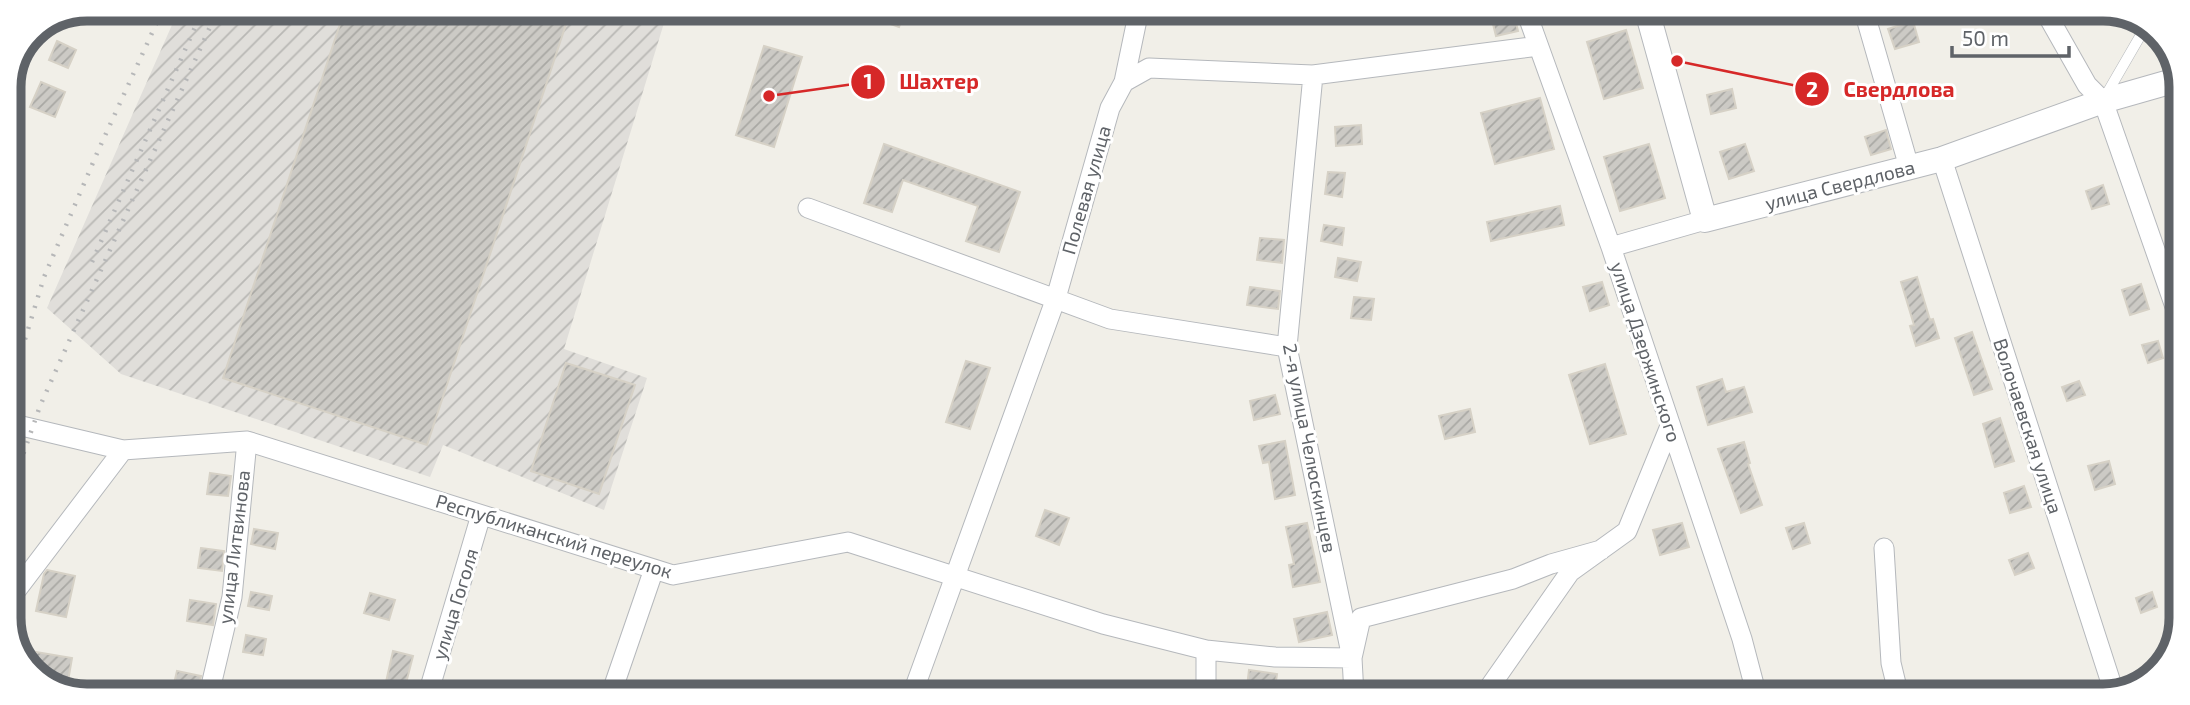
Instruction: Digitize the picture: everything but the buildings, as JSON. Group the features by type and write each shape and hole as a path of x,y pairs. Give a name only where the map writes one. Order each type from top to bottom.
{"street":[{"name":"Полевая улица","path":"916,684 1056,298 1110,108 1125,82 1137,21"},
{"name":"улица Дзержинского","path":"1529,21 1611,247 1742,639 1754,684"},
{"path":"1611,247 1705,220 1650,21"},
{"path":"1867,21 1909,167"},
{"path":"2051,21 2087,85 2103,101 2169,290"},
{"path":"1125,82 1150,68 1313,75 1538,46"},
{"name":"2-я улица Челюскинцев","path":"1313,75 1287,347 1352,658 1353,684"},
{"name":"улица Свердлова","path":"1705,220 1941,159 2103,101 2169,82"},
{"name":"Волочаевская улица","path":"1941,159 2111,683"},
{"path":"808,208 1110,319 1287,347"},
{"name":"Республиканский переулок","path":"21,426 123,450 247,441 673,575 848,542 1103,624 1206,650 1275,657 1352,658"},
{"path":"1492,684 1570,572 1627,531 1670,426"},
{"name":"улица Литвинова","path":"211,684 232,597 247,441"},
{"path":"21,584 123,450"},
{"name":"улица Гоголя","path":"431,684 481,515"},
{"path":"1884,548 1891,663 1896,684"},
{"path":"1352,658 1361,618 1513,579 1551,564 1601,550"},
{"path":"614,684 654,569"},
{"path":"1206,650 1206,684"}],"lane":[{"path":"2103,101 2142,33"}],"shaded area":[{"path":"174,21 665,21 564,349 647,378 604,510 443,445 430,477 121,374 47,308"}],"railway":[{"path":"21,353 44,277 158,21"},
{"path":"92,262 198,21"},
{"path":"21,461 40,406 213,21"}],"place":[{"name":"Свердлова","path":"1677,61"},
{"name":"Шахтер","path":"769,96"}]}
